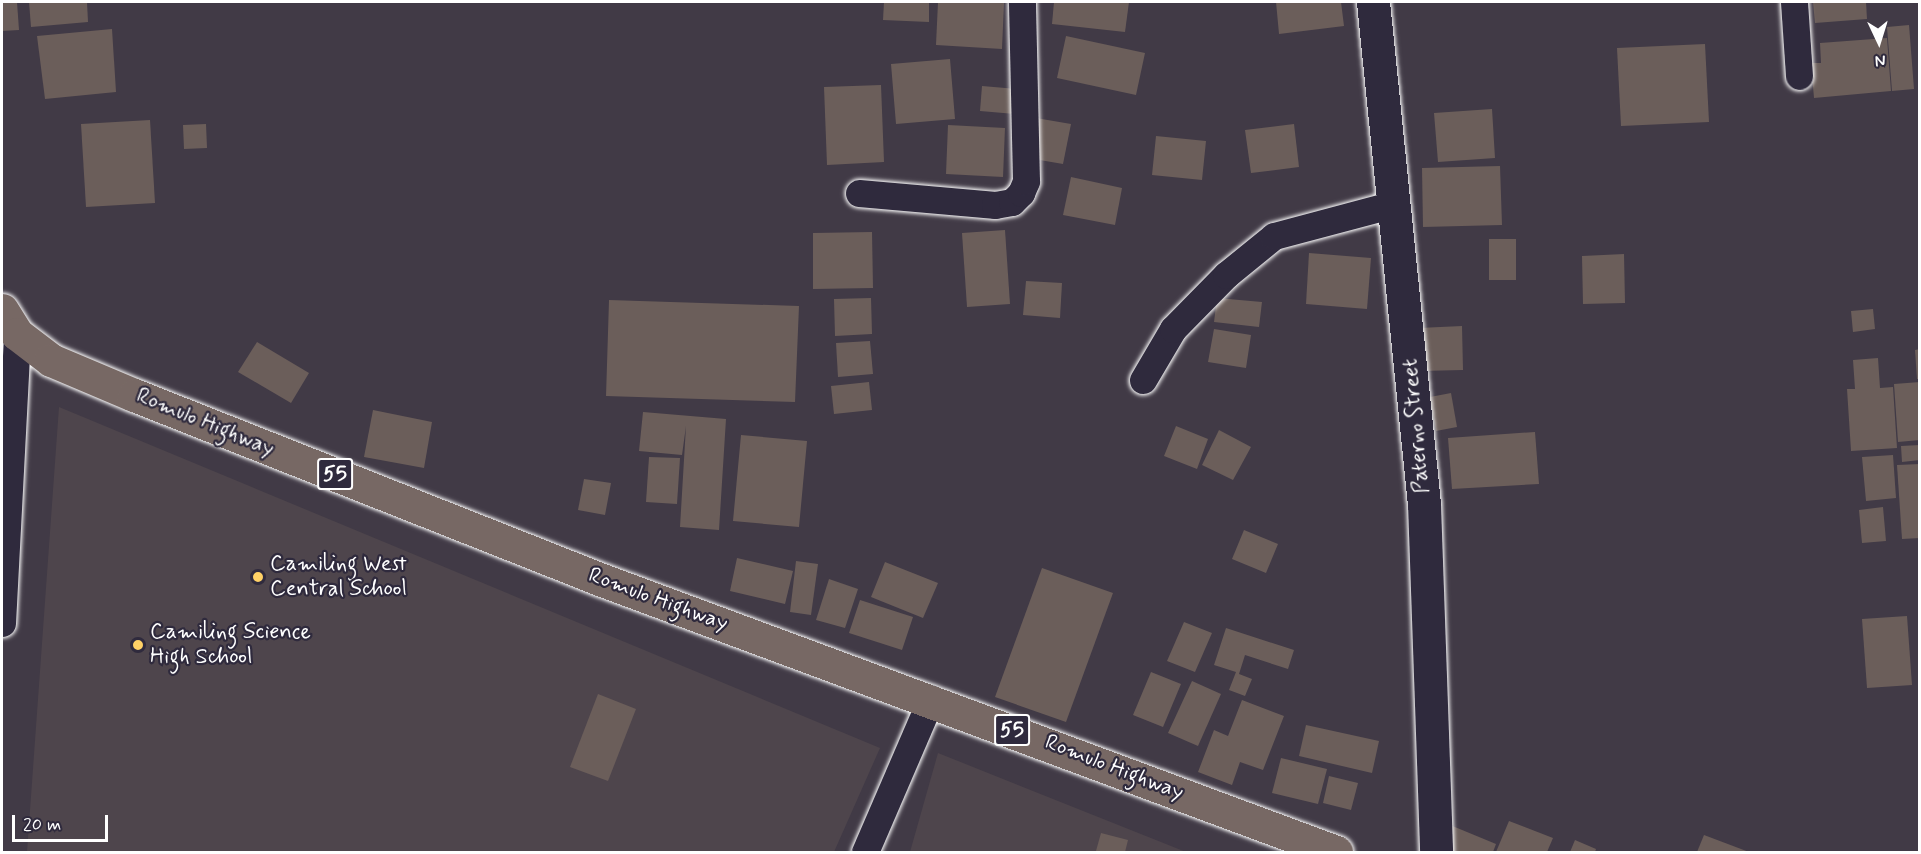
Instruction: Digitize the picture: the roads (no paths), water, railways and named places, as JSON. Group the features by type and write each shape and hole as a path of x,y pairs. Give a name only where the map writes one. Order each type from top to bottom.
{"highway":[{"name":"Romulo Highway","path":"9,322 51,360 145,399 602,580 931,699 1336,852"}],"street":[{"path":"859,193 995,205 1012,202 1021,193 1026,181 1023,2"},
{"name":"Paterno Street","path":"1373,2 1424,504 1436,852"},
{"path":"1794,2 1799,76"},
{"path":"1143,380 1173,329 1226,274 1274,236 1394,204"},
{"path":"2,623 9,322"},
{"path":"865,852 931,699"}],"place":[{"name":"Camiling West Central School","path":"258,577"},
{"name":"Camiling Science High School","path":"138,645"}]}
